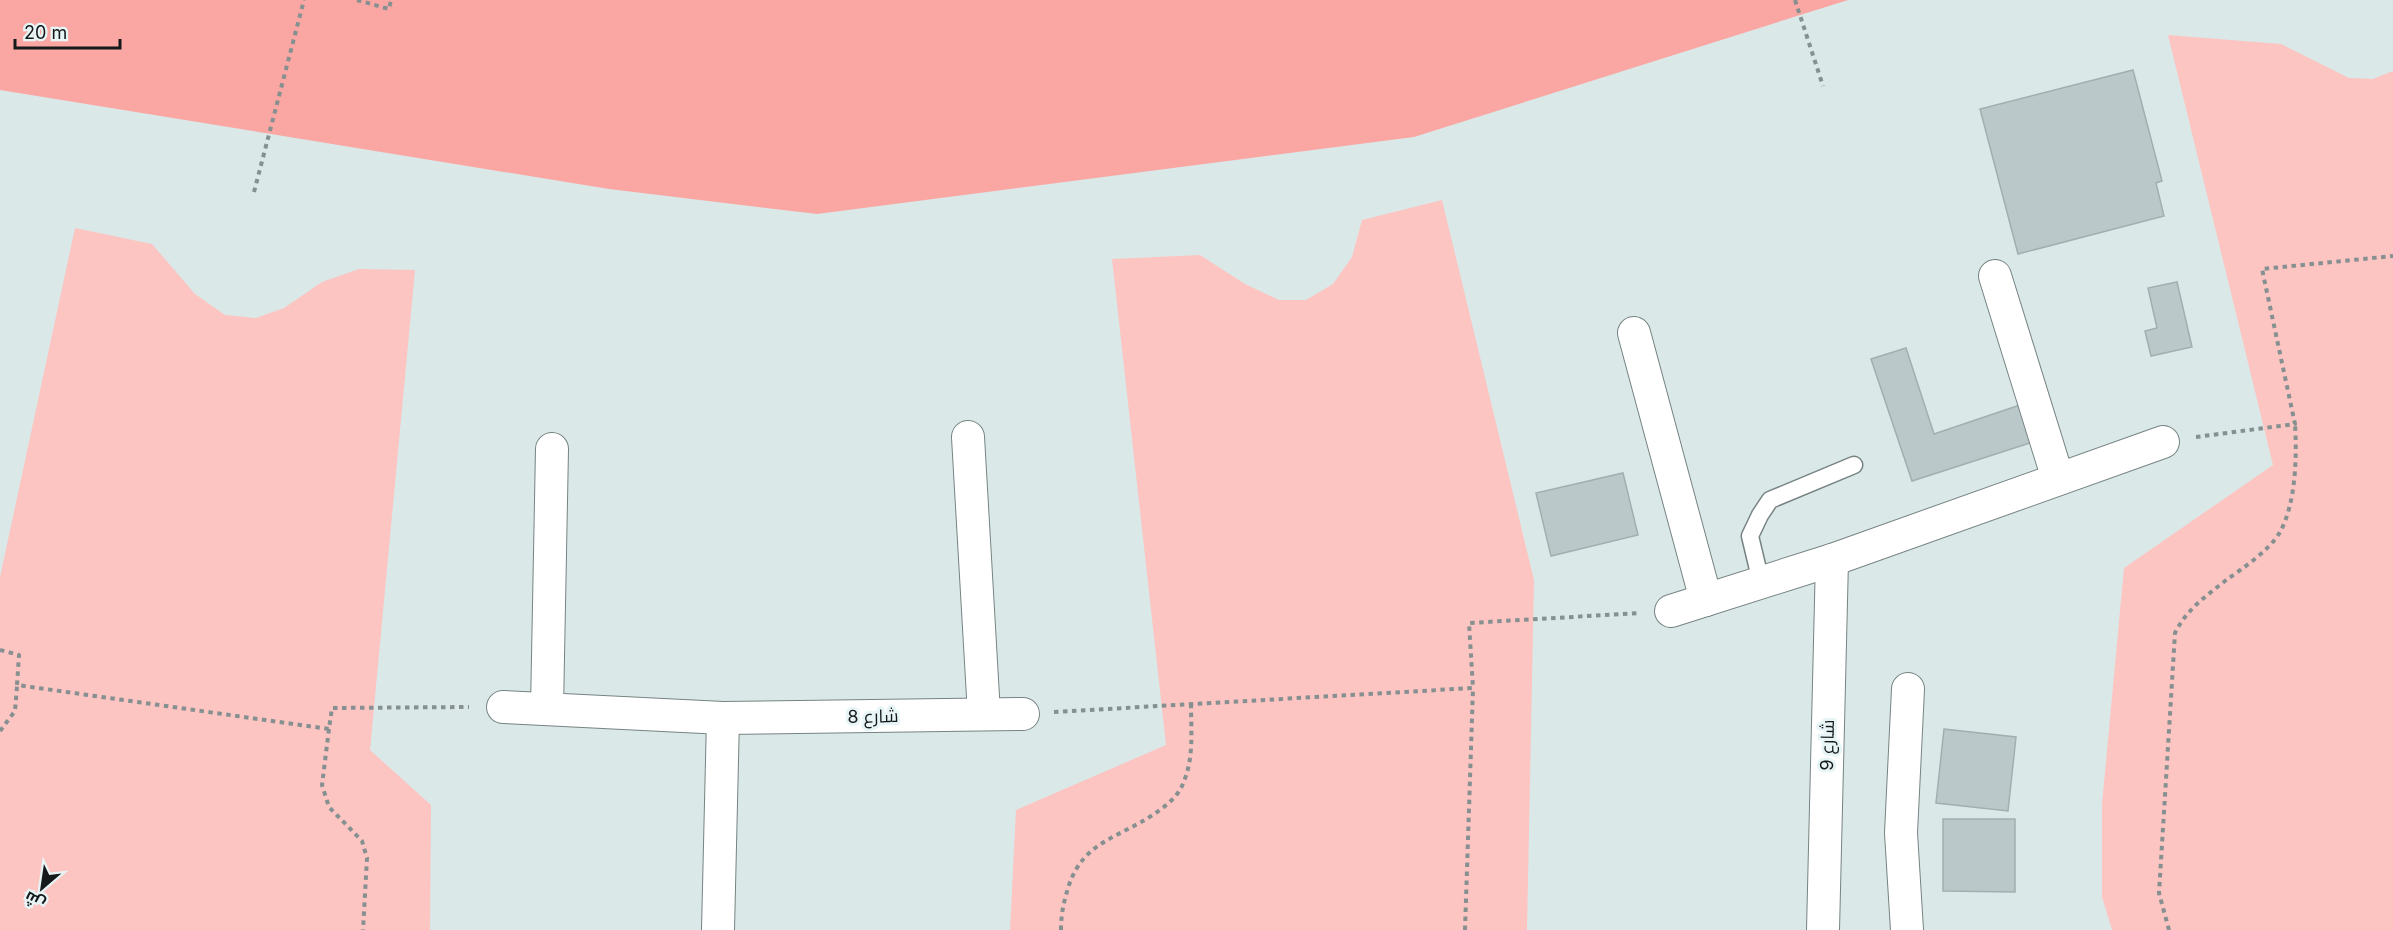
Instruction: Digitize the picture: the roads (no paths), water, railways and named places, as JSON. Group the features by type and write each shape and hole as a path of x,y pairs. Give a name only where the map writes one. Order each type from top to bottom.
{"street":[{"path":"1995,276 2058,479"},
{"path":"1634,333 1706,600"},
{"path":"968,437 984,714"},
{"path":"1671,611 1832,560 2163,442"},
{"path":"547,709 552,449"},
{"name":"شارع 9","path":"1823,930 1832,560"},
{"path":"1907,930 1901,833 1908,689"},
{"name":"شارع 8","path":"503,707 723,718 1023,714"},
{"path":"718,930 723,718"}],"lane":[{"path":"1761,582 1750,536 1770,500 1854,465"}]}
